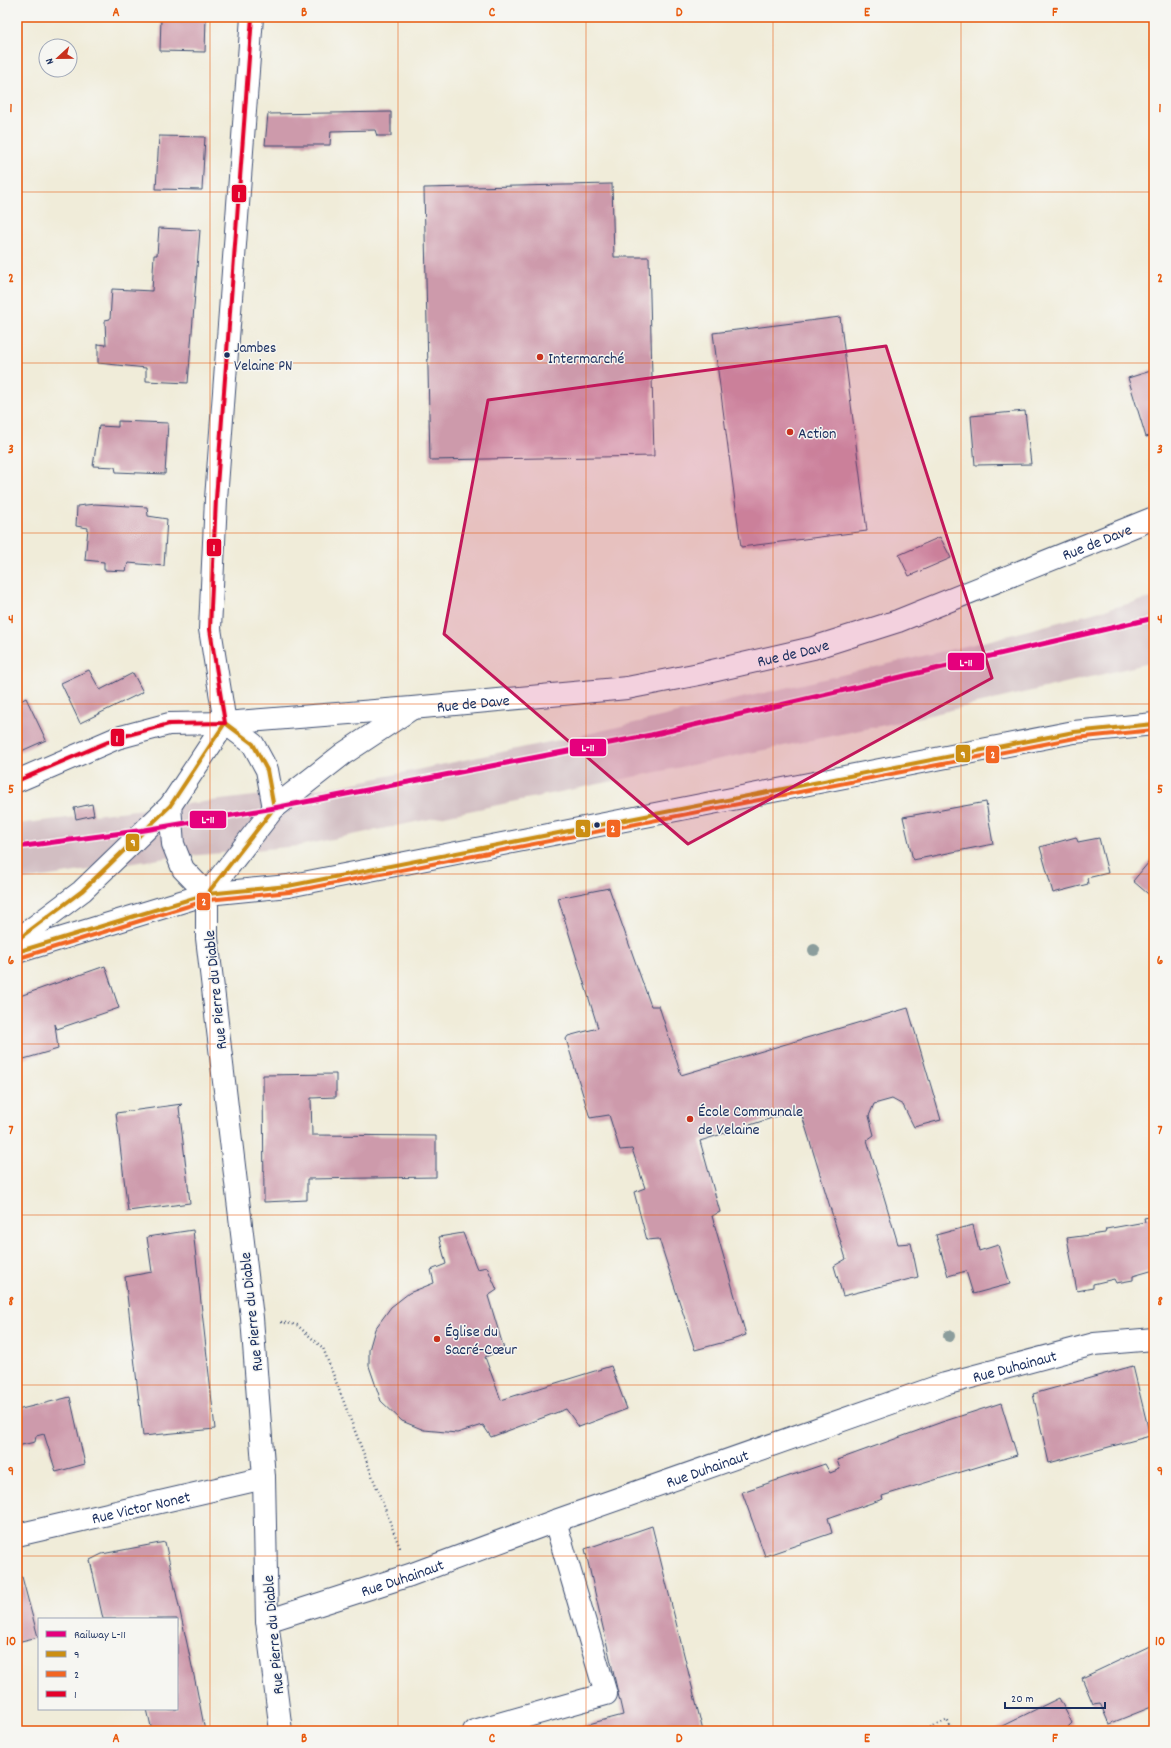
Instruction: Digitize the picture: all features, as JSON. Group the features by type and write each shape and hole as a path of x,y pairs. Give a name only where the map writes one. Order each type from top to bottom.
{"street":[{"path":"17,940 82,891 170,806 225,723 210,629 218,464 252,17"},
{"name":"Rue de Dave","path":"17,781 117,738 169,724 225,723 412,708 627,688 700,674 813,648 898,621 1154,518"},
{"name":"Rue de Dave","path":"207,894 274,808 343,754 412,708"},
{"path":"225,723 253,744 267,770 274,808"},
{"path":"17,952 207,894 294,884 1074,732 1154,724"},
{"path":"170,806 173,844 183,869 207,894"},
{"name":"Rue Pierre du Diable","path":"207,894 207,938 252,1318 264,1478 267,1621 281,1731"},
{"name":"Rue Duhainaut","path":"267,1621 410,1575 555,1521 945,1384 1094,1344 1154,1339"},
{"name":"Rue Victor Nonet","path":"17,1534 264,1478"},
{"path":"474,1731 606,1694 555,1521"}],"path":[{"path":"252,1318 297,1325 322,1348 410,1575"},
{"path":"924,1731 947,1720 953,1731"}],"highlighted area":[{"path":"886,346 992,678 688,844 444,634 488,400"}],"shaded area":[{"path":"1154,597 1154,662 909,720 299,846 166,858 17,881 17,824 340,786 583,735 991,640"}],"building":[{"path":"161,17 206,17 205,52 160,51"},
{"path":"391,112 391,136 377,136 375,130 331,131 330,145 265,145 268,114"},
{"path":"159,136 205,137 202,190 156,189"},
{"name":"Intermarché","path":"612,184 614,257 649,257 654,456 430,460 424,188"},
{"path":"159,228 200,230 188,383 146,381 146,368 98,363 98,344 106,345 105,320 110,319 112,289 152,291 154,255 157,255"},
{"name":"Action","path":"840,317 867,531 741,547 713,333"},
{"path":"1154,370 1154,435 1146,437 1128,378"},
{"path":"1025,411 1031,464 975,465 971,416"},
{"path":"118,421 168,423 165,474 116,472 115,467 93,466 99,426 118,427"},
{"path":"95,504 147,507 148,516 167,519 164,566 128,563 126,571 104,570 104,562 85,560 88,528 76,526 77,506"},
{"path":"940,537 951,558 909,576 899,555"},
{"path":"89,670 100,690 133,673 143,692 80,723 61,683"},
{"path":"26,698 46,740 17,753 17,703"},
{"path":"986,802 993,844 913,860 903,817"},
{"path":"92,804 94,815 76,819 74,808"},
{"path":"1076,837 1078,842 1099,838 1108,873 1087,878 1088,884 1053,893 1040,847"},
{"path":"1154,856 1154,899 1133,881"},
{"name":"École Communale de Velaine","path":"609,888 651,1006 659,1006 681,1075 908,1008 941,1120 914,1127 903,1105 892,1099 874,1104 869,1116 874,1135 867,1140 898,1244 911,1243 918,1277 843,1296 834,1266 846,1259 800,1109 700,1141 720,1212 712,1216 746,1335 695,1350 659,1239 647,1240 634,1192 645,1188 632,1149 620,1150 609,1115 590,1118 566,1039 568,1036 598,1028 558,898"},
{"path":"105,966 119,1008 57,1029 55,1024 58,1049 17,1061 17,997"},
{"path":"336,1074 336,1097 311,1098 312,1135 436,1136 436,1177 307,1179 307,1200 264,1202 263,1075"},
{"path":"182,1104 179,1107 190,1203 128,1211 116,1113"},
{"path":"1154,1216 1154,1270 1133,1276 1133,1280 1116,1283 1114,1279 1093,1284 1093,1288 1077,1291 1067,1238 1105,1233 1106,1229 1145,1222 1144,1218"},
{"path":"973,1225 979,1251 998,1245 1010,1284 973,1294 966,1271 948,1276 936,1235"},
{"path":"193,1230 215,1429 143,1436 125,1277 152,1272 147,1237"},
{"name":"Église du Sacré-Cœur","path":"463,1233 477,1269 487,1267 497,1290 488,1296 504,1349 485,1357 501,1400 611,1366 627,1409 579,1427 566,1409 491,1437 483,1425 457,1433 424,1430 402,1421 381,1401 369,1366 369,1350 375,1329 391,1307 409,1293 434,1283 431,1270 446,1264 439,1237"},
{"path":"1133,1366 1150,1436 1049,1463 1033,1394"},
{"path":"70,1397 85,1464 56,1472 44,1434 36,1436 35,1442 17,1446 17,1410"},
{"path":"1001,1403 1017,1455 882,1496 883,1499 828,1518 832,1533 765,1556 742,1492 825,1464 830,1473 840,1469 837,1460 942,1422"},
{"path":"652,1526 703,1731 562,1731 623,1715 585,1549"},
{"path":"165,1542 205,1731 152,1731 147,1710 178,1710 178,1618 103,1618 90,1560 102,1554"},
{"path":"22,1577 38,1637 17,1642 17,1578"},
{"path":"1154,1644 1154,1706 1109,1724 1100,1703 1093,1704 1082,1678"},
{"path":"1059,1698 1072,1723 1068,1727 1070,1731 992,1731"}],"rail line":[{"name":"L-11","path":"17,847 145,830 274,808 651,735 1154,618"}],"transit line":[{"name":"1","path":"225,723 210,629 216,499 252,17"},
{"name":"9","path":"225,723 253,744 267,770 274,808"},
{"name":"9","path":"17,940 82,891 170,806 225,723"},
{"name":"1","path":"17,781 117,738 169,724 225,723"},
{"name":"9","path":"17,952 207,894 288,886 1074,732 1154,724"},
{"name":"2","path":"19,958 208,900 289,892 1075,738 1154,730"},
{"name":"9","path":"207,894 274,808"}],"place":[{"name":"Jambes Velaine PN","path":"227,355"},
{"name":"Intermarché","path":"540,357"},
{"name":"Action","path":"790,432"},
{"name":"École Communale de Velaine","path":"690,1119"},
{"name":"Église du Sacré-Cœur","path":"437,1339"}]}
